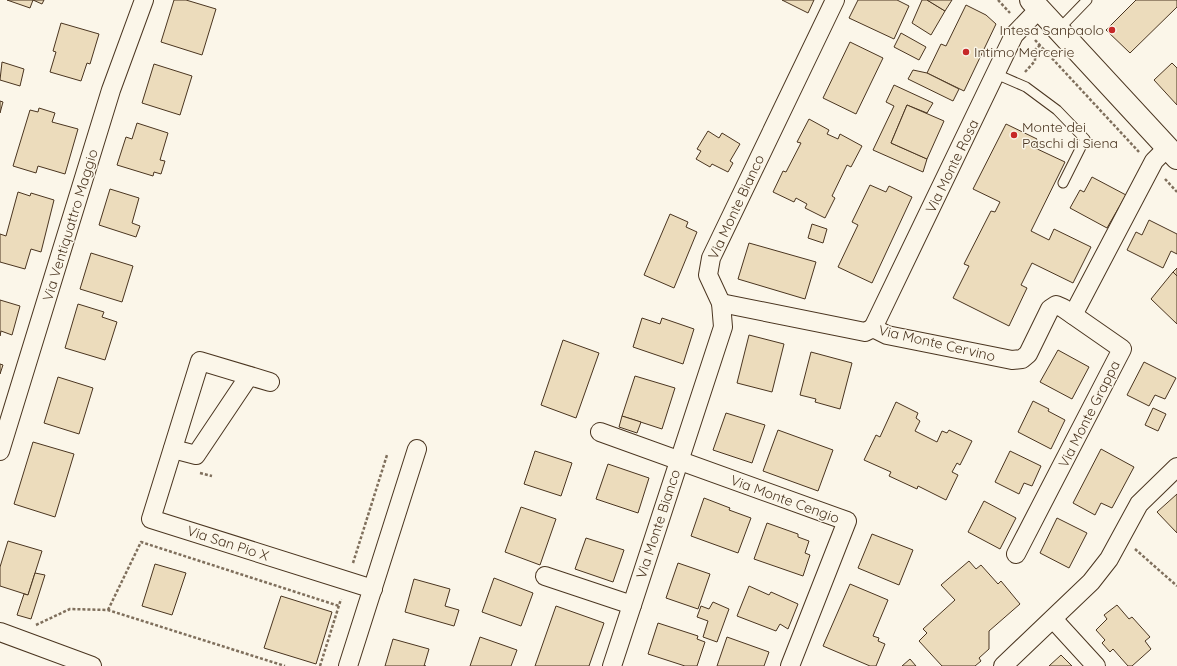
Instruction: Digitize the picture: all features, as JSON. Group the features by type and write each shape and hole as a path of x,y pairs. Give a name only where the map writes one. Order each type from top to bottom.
{"main road":[{"path":"1035,4 1172,152"}],"street":[{"name":"Via Ventiquattro Maggio","path":"0,451 111,90 144,0"},
{"name":"Via Monte Bianco","path":"612,666 723,327 721,303 708,275 711,258 835,0"},
{"name":"Via Monte Rosa","path":"873,328 1014,35 1035,4"},
{"path":"1073,315 1152,165 1172,152"},
{"name":"Via Monte Cervino","path":"721,303 865,332 873,328 887,335 1017,360 1022,360 1028,354 1050,309 1056,305 1073,315"},
{"name":"Via Monte Grappa","path":"1016,554 1122,349 1073,315"},
{"name":"Via San Pio X","path":"270,382 200,361 152,519 373,590"},
{"path":"173,449 196,455 249,376"},
{"name":"Via Monte Cengio","path":"600,432 847,521 790,666"},
{"path":"348,666 417,450"},
{"path":"1003,666 1091,582 1110,559 1139,504 1177,467"},
{"path":"545,576 632,605"},
{"path":"1053,619 1096,666"},
{"path":"0,632 92,666"}],"lane":[{"path":"1058,30 1087,0"},
{"path":"996,74 1020,84 1057,110 1085,139 1063,183"}],"path":[{"path":"998,0 1002,5"},
{"path":"1020,84 1024,74 1035,61 1035,50 1040,45"},
{"path":"1043,48 1177,192"},
{"path":"352,568 388,455"},
{"path":"199,472 212,476"},
{"path":"1121,536 1177,586"},
{"path":"108,610 141,542 339,606"},
{"path":"346,560 353,562"},
{"path":"320,666 341,598"},
{"path":"29,628 70,609 108,610 285,666"}],"building":[{"path":"7,0 33,0 30,8"},
{"path":"33,0 44,0 42,4"},
{"path":"174,0 186,0 216,9 202,55 161,42"},
{"path":"782,0 814,0 808,13"},
{"path":"858,0 897,0 909,6 894,39 849,18"},
{"path":"922,0 927,0 945,11 931,35 912,23"},
{"path":"927,0 952,0 945,11"},
{"path":"1136,0 1177,0 1177,7 1130,53 1106,30"},
{"path":"966,5 986,15 996,24 964,91 927,73 941,44 946,46"},
{"path":"61,23 99,34 90,64 87,63 81,81 50,72 56,52 53,51"},
{"path":"901,33 926,47 919,60 894,47"},
{"path":"850,42 883,58 856,114 823,98"},
{"path":"2,62 24,69 20,86 0,80"},
{"path":"1172,63 1177,68 1177,105 1154,80"},
{"path":"154,64 192,76 180,115 142,103"},
{"path":"913,70 927,73 959,89 953,101 908,79"},
{"path":"894,85 933,103 927,113 907,105 891,143 927,159 923,172 873,150 894,106 886,102"},
{"path":"0,101 3,102 0,113"},
{"path":"907,105 944,121 927,159 891,143"},
{"path":"39,108 55,113 52,122 78,129 65,174 38,166 36,173 13,166 30,110 38,112"},
{"path":"809,119 829,130 827,134 838,139 840,134 862,146 851,167 847,165 832,196 835,198 825,218 805,208 807,204 796,198 794,202 773,192 783,171 786,172 801,143 797,142"},
{"path":"137,123 168,133 160,160 165,161 161,174 154,172 153,176 117,165 126,137 132,139"},
{"path":"1006,124 1037,139 1033,147 1065,162 1031,231 1049,240 1054,229 1091,247 1073,283 1032,263 1021,285 1027,288 1009,326 953,298 969,266 964,264 991,211 995,212 1000,202 973,189"},
{"path":"708,131 719,138 722,133 740,144 730,161 733,163 728,172 712,164 710,167 696,159 701,151 697,149"},
{"path":"1092,177 1126,195 1107,228 1070,208 1080,190 1084,192"},
{"path":"870,185 886,192 889,186 912,197 872,283 838,267 858,225 852,222"},
{"path":"110,189 139,198 132,223 140,226 136,237 99,225"},
{"path":"18,192 30,196 31,193 54,200 41,252 31,249 25,269 0,262 0,234 6,236"},
{"path":"670,214 688,222 686,227 697,232 674,288 644,275"},
{"path":"1149,220 1177,234 1177,254 1171,251 1163,268 1127,250 1136,232 1142,235"},
{"path":"812,224 827,229 823,243 808,238"},
{"path":"749,243 816,262 805,299 738,279"},
{"path":"91,253 133,266 122,302 80,289"},
{"path":"1177,268 1177,276 1173,272"},
{"path":"1173,272 1177,276 1177,324 1151,299"},
{"path":"0,300 20,306 12,335 1,331 0,336"},
{"path":"78,304 104,312 102,317 117,322 105,360 65,348"},
{"path":"642,318 660,324 662,318 694,329 683,364 633,347"},
{"path":"749,335 784,344 772,392 737,383"},
{"path":"563,340 599,353 576,418 541,405"},
{"path":"1058,350 1089,367 1072,399 1040,382"},
{"path":"811,352 852,363 840,409 815,402 816,399 800,395"},
{"path":"1144,362 1176,378 1165,399 1155,395 1149,406 1127,395"},
{"path":"0,364 3,365 0,374"},
{"path":"635,376 675,388 662,429 622,416"},
{"path":"58,377 93,388 79,434 44,423"},
{"path":"1033,401 1049,409 1048,411 1065,420 1051,449 1018,432"},
{"path":"896,402 918,413 916,418 920,421 915,431 937,442 942,431 947,433 949,430 972,441 960,465 957,463 952,472 958,475 946,500 918,486 917,489 889,476 891,472 864,460 876,435 880,437"},
{"path":"1153,408 1166,414 1158,431 1145,425"},
{"path":"726,413 765,425 752,463 713,450"},
{"path":"622,416 641,422 637,433 619,427"},
{"path":"778,430 833,450 818,491 763,471"},
{"path":"33,442 74,454 55,517 14,504"},
{"path":"1101,449 1134,467 1112,508 1101,503 1095,515 1073,503"},
{"path":"535,451 572,463 561,496 524,484"},
{"path":"1010,451 1041,466 1032,486 1024,483 1019,494 995,482"},
{"path":"608,464 649,478 638,513 596,499"},
{"path":"1177,494 1177,533 1157,512"},
{"path":"704,498 730,508 729,510 751,518 738,553 691,536"},
{"path":"984,501 1016,518 1000,549 968,532"},
{"path":"521,507 556,519 540,565 505,552"},
{"path":"1057,518 1087,533 1069,568 1040,553"},
{"path":"767,523 798,534 798,537 809,541 805,553 810,555 803,576 754,559"},
{"path":"872,534 913,550 899,585 858,568"},
{"path":"586,538 624,550 613,582 575,569"},
{"path":"8,541 42,551 28,595 0,586 0,567"},
{"path":"969,561 976,569 981,565 998,584 1001,581 1020,604 989,631 989,649 979,658 981,661 975,666 942,666 919,641 927,633 923,629 955,600 941,585"},
{"path":"678,563 710,574 698,609 666,598"},
{"path":"155,564 186,573 172,615 142,606"},
{"path":"35,573 45,575 31,619 17,615 24,594 28,595"},
{"path":"494,578 533,593 521,626 482,612"},
{"path":"414,579 450,589 445,606 459,610 454,626 405,612"},
{"path":"850,584 888,600 873,636 879,638 878,641 885,644 876,666 870,666 823,646"},
{"path":"749,586 769,595 771,592 798,604 788,629 780,624 776,631 737,616"},
{"path":"281,596 332,612 316,664 264,648"},
{"path":"713,602 729,609 717,642 703,637 708,621 697,617 701,606 709,609"},
{"path":"1117,605 1129,619 1132,617 1150,637 1145,641 1151,649 1132,666 1128,666 1113,649 1110,652 1102,643 1105,640 1096,630 1107,619 1104,615"},
{"path":"556,606 604,623 589,666 535,666"},
{"path":"658,623 698,636 697,639 705,642 697,666 685,666 648,654"},
{"path":"480,637 517,650 511,666 470,666"},
{"path":"727,637 769,652 764,666 717,666"},
{"path":"393,639 429,649 424,666 385,666"},
{"path":"1061,655 1072,666 1049,666"},
{"path":"910,659 916,666 902,666"}],"place":[{"name":"Intesa Sanpaolo","path":"1112,30"},
{"name":"Intimo Mercerie","path":"966,52"},
{"name":"Monte dei Paschi di Siena","path":"1014,135"}]}
